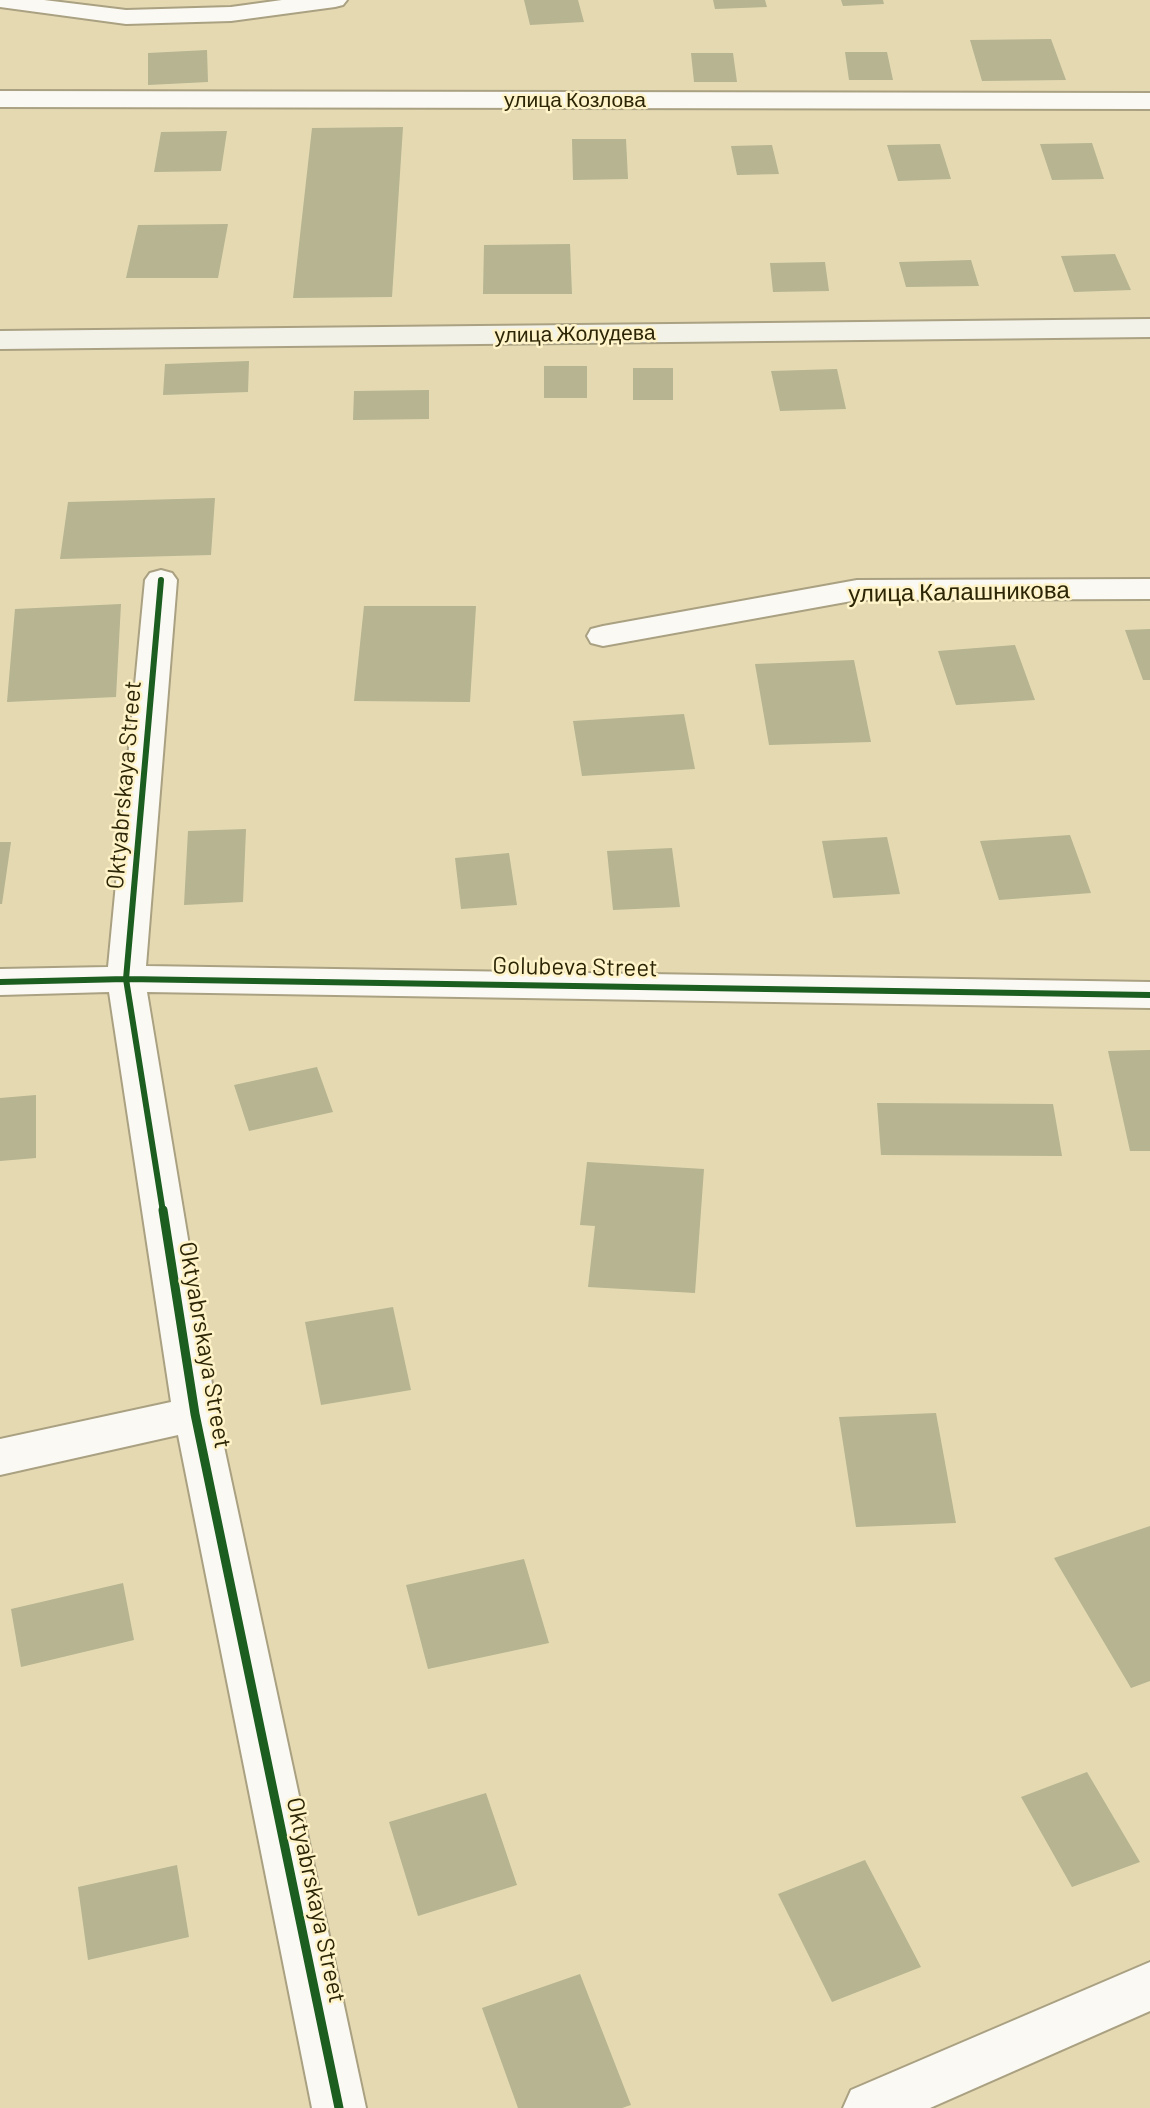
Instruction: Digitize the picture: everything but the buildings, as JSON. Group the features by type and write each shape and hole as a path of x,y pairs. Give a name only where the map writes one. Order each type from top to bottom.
{"main road":[{"name":"улица Жолудева","path":"0,340 1150,328"}],"street":[{"path":"0,0 126,17 231,15 335,0"},
{"name":"улица Козлова","path":"0,99 1150,101"},
{"name":"Oktyabrskaya Street","path":"161,580 126,979 195,1414 340,2108"},
{"name":"улица Калашникова","path":"603,636 857,590 1150,589"},
{"name":"Golubeva Street","path":"0,982 126,979 1150,995"},
{"path":"0,1457 195,1414"},
{"path":"870,2108 1150,1986"}],"cycle path":[{"path":"161,580 126,979 195,1414 339,2108"},
{"path":"0,982 126,979 1150,995"}]}
